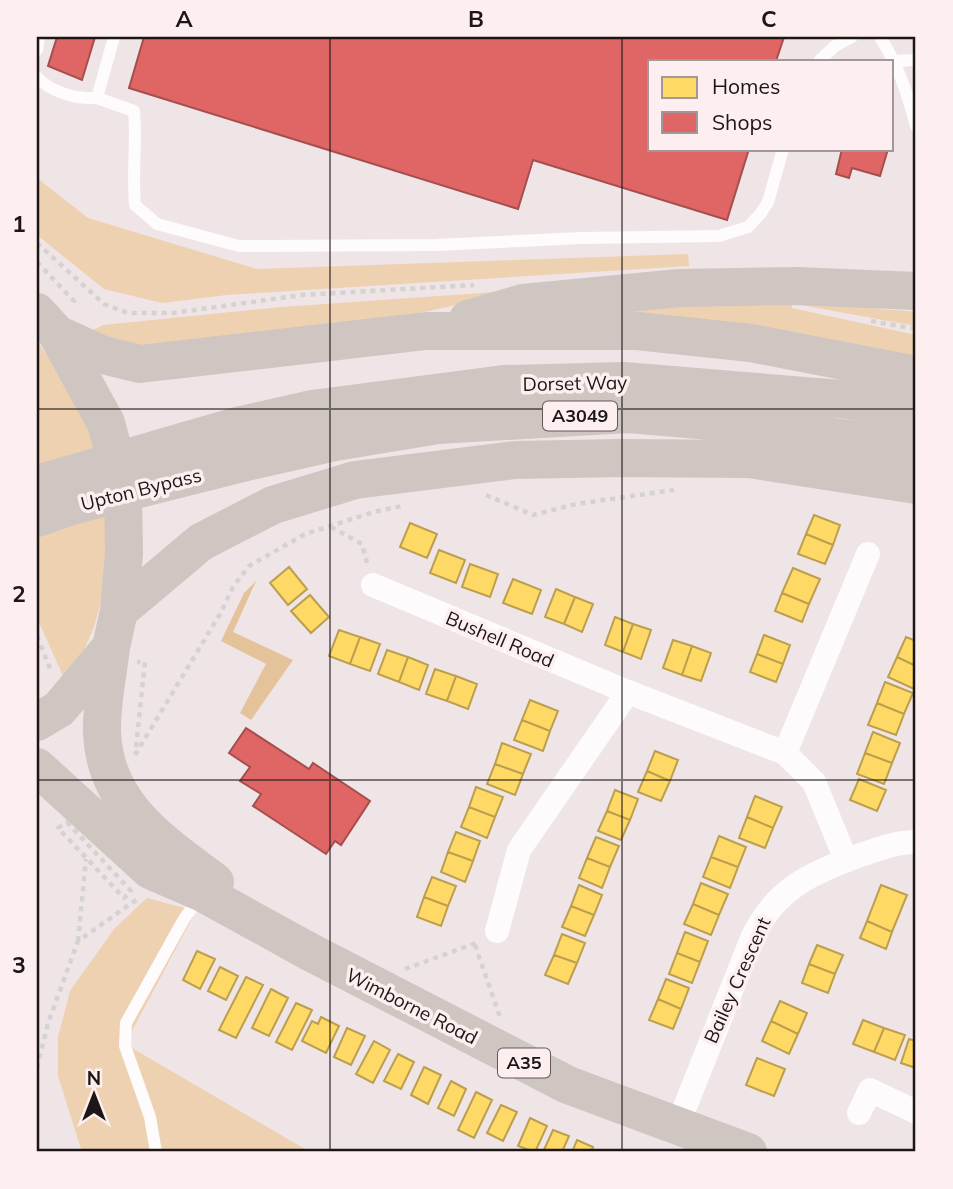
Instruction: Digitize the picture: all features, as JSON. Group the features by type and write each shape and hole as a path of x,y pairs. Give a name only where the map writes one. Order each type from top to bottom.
{"highway":[{"path":"426,331 523,303 666,289 797,286 916,291"},
{"path":"47,323 103,355 140,364 426,331 637,331 751,343 916,375"},
{"name":"Wimborne Road","path":"47,323 106,423 123,487 122,644 102,732 107,764 118,792 134,816 177,854 310,952"},
{"name":"Dorset Way","path":"241,444 312,409 504,384 624,381 841,399 916,411"},
{"name":"Dorset Way","path":"241,444 335,442 438,425 628,414 749,425 916,447"},
{"name":"Upton Bypass","path":"37,484 241,444"},
{"name":"Upton Bypass","path":"37,518 241,444"},
{"name":"A3049","path":"122,644 201,542 273,505 355,480 514,460 698,458 749,459 916,485"},
{"path":"37,722 59,709 122,644"},
{"name":"Wimborne Road","path":"37,766 150,870 203,893 310,952 568,1086 748,1152"}],"street":[{"path":"785,752 868,554"},
{"name":"Bushell Road","path":"373,585 628,692 785,752 814,782 846,860"},
{"path":"497,931 519,850 628,692"},
{"name":"Bailey Crescent","path":"677,1127 724,1004 763,915 800,880 892,844 916,842"},
{"path":"859,1114 870,1090 916,1112"}],"lane":[{"path":"37,50 39,37"},
{"path":"97,98 114,37"},
{"path":"820,60 835,46 852,37"},
{"path":"880,37 895,61 916,126"},
{"path":"895,61 916,60"},
{"path":"37,77 44,85 80,99 97,98 134,111 136,137 132,172 135,205 157,224 239,246 436,244 569,238 719,236 748,227 761,213 768,202 783,150"},
{"path":"156,1152 150,1118 125,1046 126,1023 184,919 203,893"}],"path":[{"path":"480,493 533,515 576,504 676,490"},
{"path":"118,792 126,765 135,755 220,614 233,587 249,566 305,534 374,512 409,505"},
{"path":"330,526 362,544 373,585"},
{"path":"37,636 51,671"},
{"path":"122,644 136,662 145,662 135,755"},
{"path":"37,1069 48,1023 78,941 86,858 58,828"},
{"path":"78,941 149,892"},
{"path":"367,982 475,945 514,1058"}],"shaded area":[{"path":"37,178 88,218 257,269 688,254 689,266 227,295 162,303 104,289 37,235"},
{"path":"525,290 383,321 157,353 85,334 103,325 282,307"},
{"path":"792,299 792,308 916,335 916,362 546,309"},
{"path":"874,303 877,309 915,313 916,326 801,305"},
{"path":"37,341 71,391 92,439 107,533 103,594 94,627 81,657 64,678 37,618"},
{"path":"256,581 233,632 293,660 251,720 240,713 266,664 221,641 244,593"},
{"path":"147,898 196,911 125,1044 310,1152 82,1152 58,1076 58,1037 70,991 114,929"}],"building: Homes":[{"path":"814,515 840,525 833,545 806,534"},
{"path":"410,523 437,534 427,558 400,547"},
{"path":"806,534 833,545 825,564 798,554"},
{"path":"439,550 465,560 456,583 430,573"},
{"path":"470,564 498,574 490,597 462,587"},
{"path":"289,567 307,589 288,605 270,583"},
{"path":"793,568 820,579 809,604 782,593"},
{"path":"513,579 541,590 532,614 503,603"},
{"path":"556,589 575,597 564,624 545,617"},
{"path":"782,593 809,604 802,622 775,611"},
{"path":"310,595 329,617 311,633 291,611"},
{"path":"575,597 593,604 582,632 564,624"},
{"path":"615,617 633,624 623,652 605,645"},
{"path":"633,624 651,630 641,659 623,652"},
{"path":"339,630 360,637 350,664 329,656"},
{"path":"764,635 790,645 783,664 757,654"},
{"path":"360,637 380,644 370,671 350,664"},
{"path":"906,637 916,641 916,666 897,657"},
{"path":"673,640 692,646 682,675 663,668"},
{"path":"692,646 711,653 701,681 682,675"},
{"path":"387,650 408,657 399,682 378,674"},
{"path":"757,654 783,664 776,682 750,672"},
{"path":"408,657 428,665 419,690 399,682"},
{"path":"897,657 916,666 914,689 888,677"},
{"path":"435,669 456,676 447,701 426,694"},
{"path":"456,676 477,684 468,709 447,701"},
{"path":"885,682 913,693 904,714 877,703"},
{"path":"530,700 558,711 550,731 522,720"},
{"path":"877,703 904,714 896,735 868,725"},
{"path":"522,720 550,731 543,751 514,740"},
{"path":"873,732 900,743 892,763 865,753"},
{"path":"502,743 531,754 523,774 495,764"},
{"path":"655,751 678,760 670,781 647,771"},
{"path":"865,753 892,763 884,784 857,774"},
{"path":"495,764 523,774 515,795 487,784"},
{"path":"647,771 670,781 661,801 638,792"},
{"path":"859,779 886,790 877,811 850,800"},
{"path":"476,787 503,797 495,817 469,807"},
{"path":"615,790 638,799 630,820 607,811"},
{"path":"755,796 782,807 773,828 747,817"},
{"path":"469,807 495,817 487,838 461,827"},
{"path":"607,811 630,820 621,840 598,831"},
{"path":"747,817 773,828 765,848 739,838"},
{"path":"456,832 480,841 473,861 448,852"},
{"path":"719,836 746,847 738,867 711,857"},
{"path":"596,837 619,846 610,867 587,858"},
{"path":"448,852 473,861 465,882 441,872"},
{"path":"711,857 738,867 730,888 703,877"},
{"path":"587,858 610,867 602,888 579,878"},
{"path":"432,877 456,886 448,906 424,897"},
{"path":"701,883 728,894 719,915 693,904"},
{"path":"579,885 602,895 594,915 571,906"},
{"path":"881,885 907,895 892,932 867,921"},
{"path":"424,897 448,906 441,926 417,917"},
{"path":"693,904 719,915 711,935 684,924"},
{"path":"571,906 594,915 585,936 562,927"},
{"path":"867,921 892,932 886,949 860,938"},
{"path":"685,932 708,941 700,962 677,953"},
{"path":"562,934 585,943 577,963 554,955"},
{"path":"817,945 843,955 835,974 809,964"},
{"path":"197,951 215,959 200,989 183,980"},
{"path":"677,953 700,962 692,983 669,974"},
{"path":"554,955 577,963 568,984 545,975"},
{"path":"809,964 835,974 828,993 802,983"},
{"path":"220,967 238,976 226,1000 208,991"},
{"path":"246,977 263,985 236,1038 219,1030"},
{"path":"666,979 689,988 681,1009 658,999"},
{"path":"271,989 288,998 269,1036 252,1028"},
{"path":"658,999 681,1009 673,1029 649,1020"},
{"path":"780,1001 807,1013 798,1034 771,1021"},
{"path":"296,1003 312,1010 292,1050 276,1042"},
{"path":"321,1017 339,1026 326,1053 302,1041 312,1021 318,1024"},
{"path":"863,1020 884,1028 874,1052 853,1044"},
{"path":"771,1021 798,1034 789,1054 762,1041"},
{"path":"347,1028 365,1036 351,1065 334,1057"},
{"path":"884,1028 905,1035 895,1060 874,1052"},
{"path":"909,1039 916,1041 916,1068 901,1063"},
{"path":"374,1041 390,1050 373,1083 356,1074"},
{"path":"398,1054 414,1062 401,1089 384,1081"},
{"path":"757,1058 785,1069 774,1096 746,1085"},
{"path":"424,1067 441,1075 428,1104 411,1095"},
{"path":"451,1081 466,1089 454,1116 438,1108"},
{"path":"476,1092 492,1100 474,1138 458,1130"},
{"path":"501,1105 517,1112 503,1141 487,1133"},
{"path":"530,1118 547,1126 535,1152 518,1146"},
{"path":"553,1130 569,1136 562,1152 543,1152"},
{"path":"577,1140 593,1147 591,1152 572,1152"}],"building: Shops":[{"path":"57,37 95,37 82,80 48,66"},
{"path":"144,37 784,37 776,60 648,60 648,150 749,150 727,220 533,160 518,209 129,88"},
{"path":"842,150 888,150 880,176 852,168 849,178 836,174"},
{"path":"246,728 309,769 313,763 370,801 341,845 335,841 326,854 253,806 261,794 240,781 250,767 229,753"}]}
